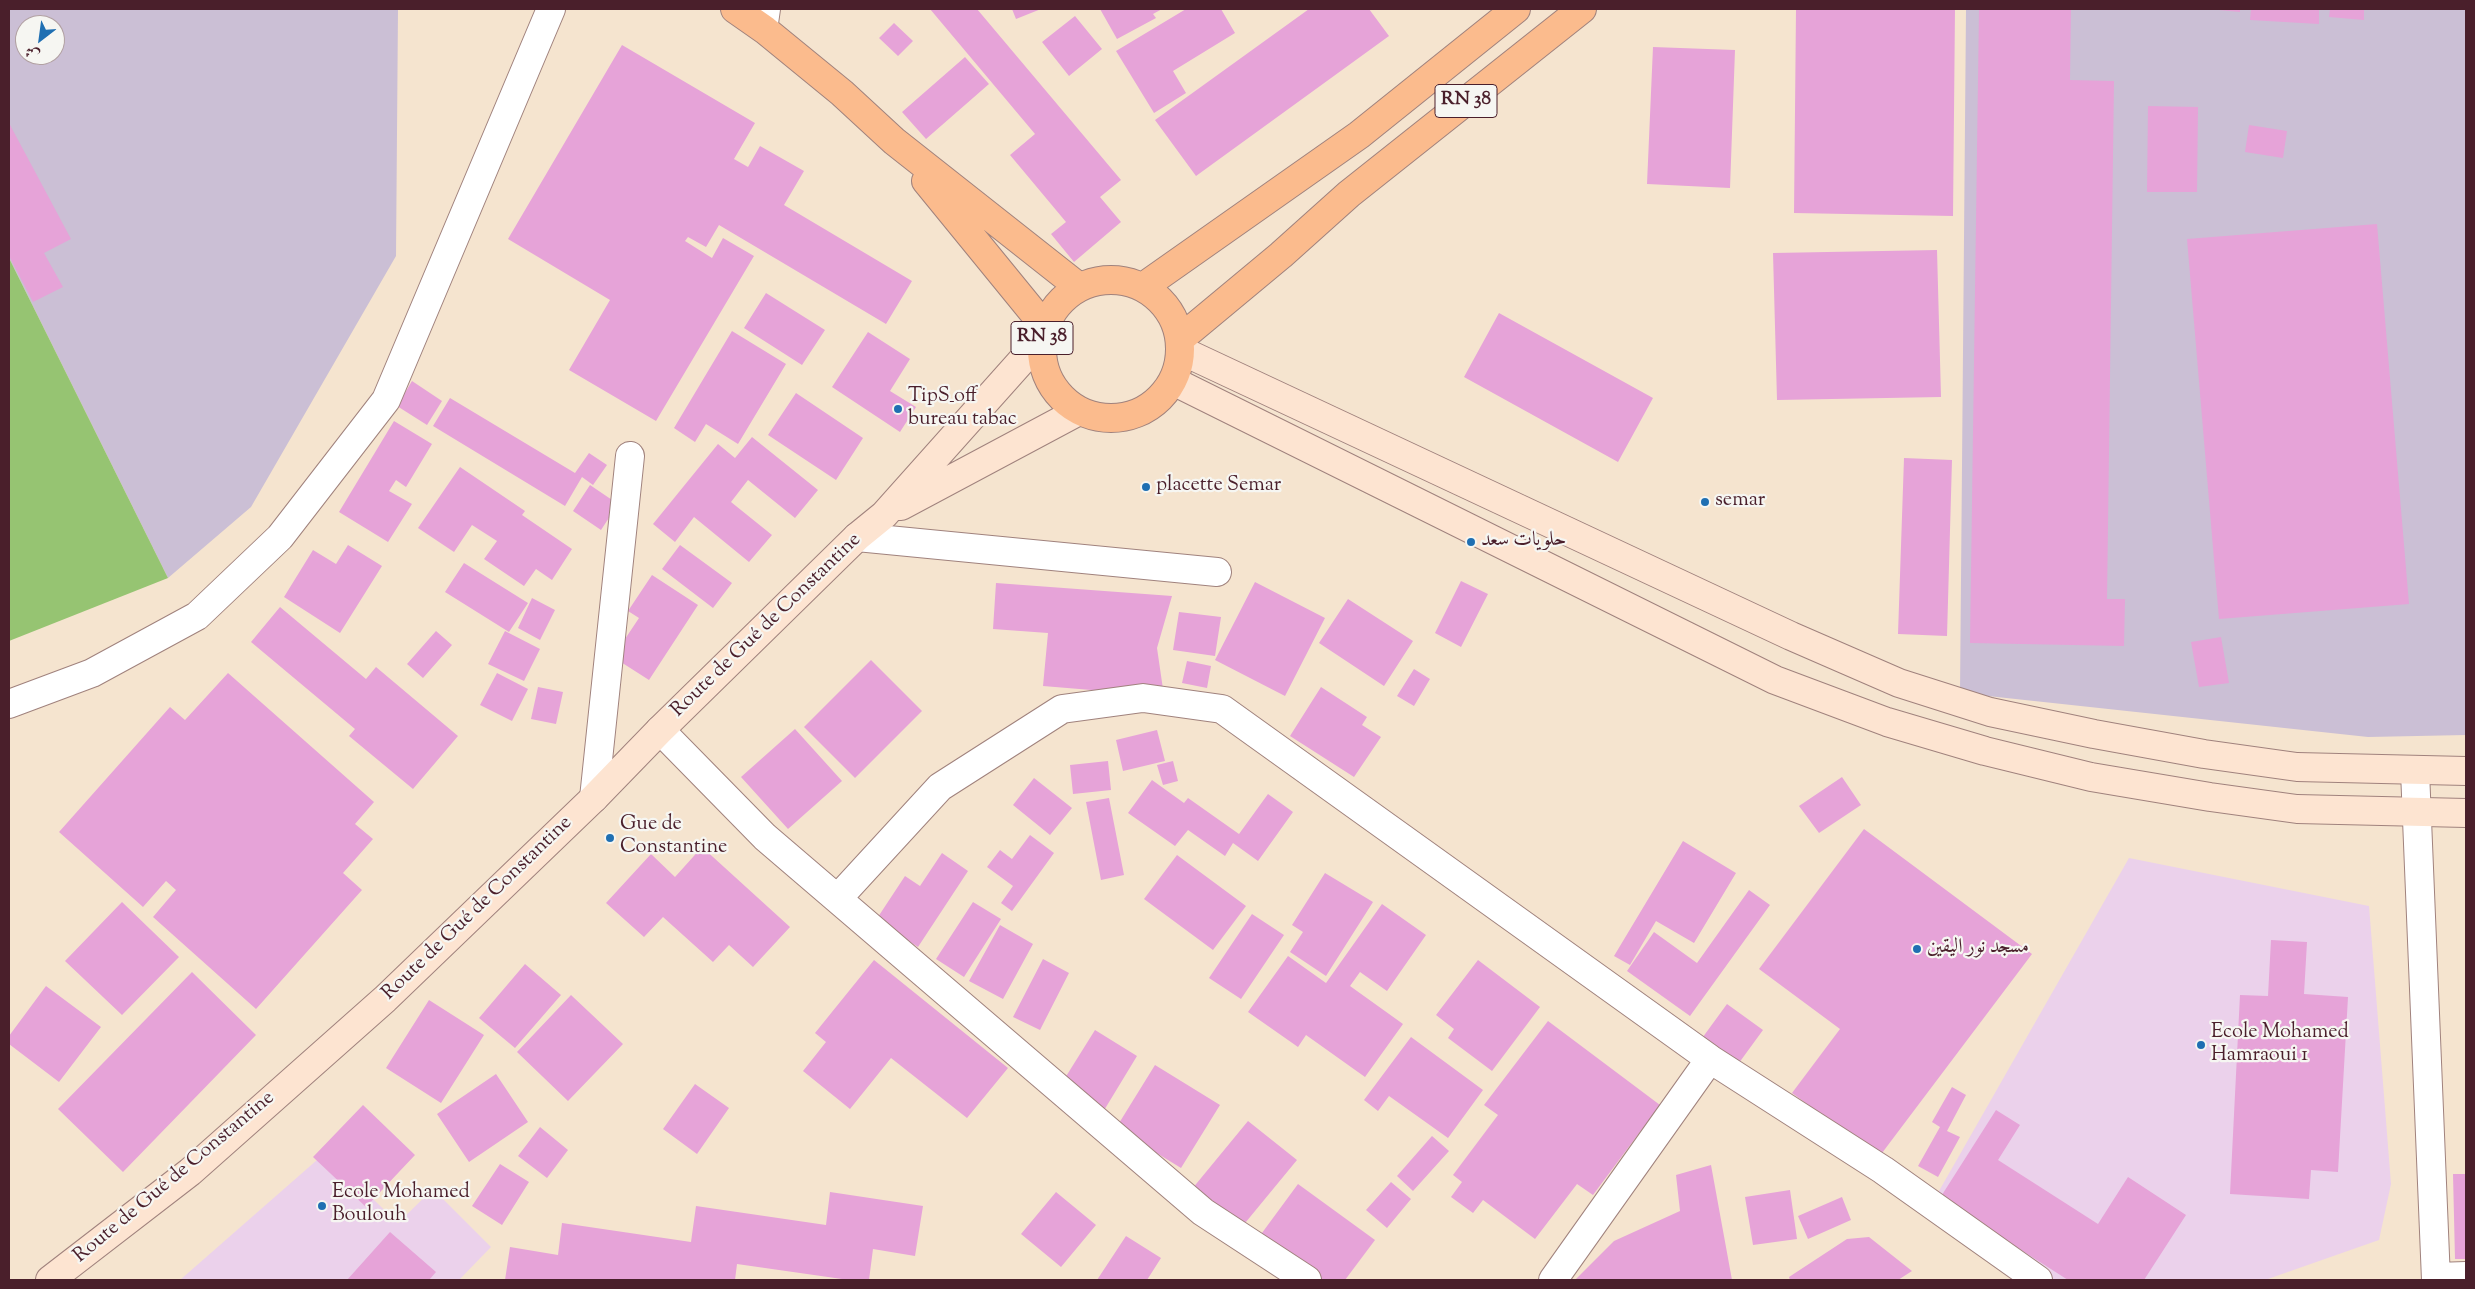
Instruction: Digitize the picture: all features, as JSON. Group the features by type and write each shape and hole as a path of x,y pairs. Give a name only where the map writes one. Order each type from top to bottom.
{"main road":[{"name":"RN 38","path":"735,9 767,19 842,94 894,141 1080,287"},
{"name":"RN 38","path":"1143,287 1359,135 1516,9"},
{"name":"RN 38","path":"1180,345 1349,194 1582,9"},
{"name":"RN 38","path":"894,141 1044,333"},
{"name":"RN 38","path":"1108,281 1122,281 1143,287 1160,301 1173,318 1180,345 1180,361 1173,381 1161,398 1143,411 1122,418 1100,418 1080,411 1062,398 1049,380 1042,360 1044,333 1049,318 1062,300 1080,287 1108,281"},
{"name":"Route de Gué de Constantine","path":"50,1280 190,1172 385,999 594,798 660,730 857,537 884,515 1044,333"},
{"path":"1180,345 1791,636 1899,684 1990,712 2094,734 2204,754 2297,767 2466,772"},
{"path":"1173,381 1775,680 1888,722 1985,751 2091,777 2164,790 2297,809 2466,814"},
{"name":"Route de Gué de Constantine","path":"884,515 1080,411"}],"street":[{"path":"9,704 92,673 196,616 280,538 386,400 552,9"},
{"path":"594,798 630,456"},
{"path":"857,537 1217,572"},
{"path":"838,898 940,788 1062,708 1143,698 1222,709 1710,1059 1883,1170 2038,1280"},
{"path":"660,730 765,837 1203,1212 1307,1280"},
{"path":"2415,771 2437,1278 2466,1276"},
{"path":"1553,1280 1710,1059"}],"shaded area":[{"path":"9,9 398,9 396,256 251,507 168,578 9,258"},
{"path":"1966,9 2466,9 2466,735 2368,737 1960,693"},
{"name":"Ecole Mohamed Hamraoui 1","path":"2129,858 2369,906 2391,1184 2379,1240 2265,1280 2047,1280 1935,1198"},
{"name":"Ecole Mohamed Boulouh","path":"325,1153 398,1223 433,1189 491,1247 459,1280 180,1280"}],"green space":[{"path":"9,258 168,578 9,641"}],"building":[{"path":"930,9 977,9 1121,180 1100,197 1121,222 1074,262 1051,234 1066,222 1010,155 1035,134"},
{"path":"1012,9 1041,9 1016,19"},
{"path":"1100,9 1162,9 1153,14 1156,18 1117,39"},
{"path":"1186,9 1221,9 1235,33 1173,71 1186,93 1154,113 1116,51"},
{"path":"1309,9 1369,9 1389,36 1196,176 1155,120"},
{"path":"1796,9 1955,9 1953,216 1794,213"},
{"path":"1979,9 2071,9 2070,80 2114,81 2107,599 2125,599 2124,646 1970,643"},
{"path":"2208,9 2240,9 2240,12"},
{"path":"2251,9 2319,9 2319,24 2250,20"},
{"path":"2330,9 2364,9 2364,20 2329,17"},
{"path":"1075,16 1102,49 1069,76 1042,42"},
{"path":"894,23 913,41 898,56 879,38"},
{"path":"622,45 755,123 734,159 748,167 760,146 804,171 784,205 912,281 886,324 719,225 706,247 688,237 685,241 712,258 723,238 754,256 656,421 569,370 610,300 508,239"},
{"path":"1653,47 1735,50 1730,188 1647,184"},
{"path":"965,57 989,84 926,139 902,112"},
{"path":"2148,106 2198,107 2197,192 2147,192"},
{"path":"9,123 71,239 44,253 63,287 33,302 9,256"},
{"path":"2249,125 2287,131 2283,158 2245,152"},
{"path":"2377,224 2409,604 2219,619 2187,239"},
{"path":"1937,250 1941,397 1777,400 1773,253"},
{"path":"766,293 825,330 802,365 744,328"},
{"path":"1499,313 1653,398 1618,462 1464,377"},
{"path":"732,331 786,364 738,444 706,424 695,442 674,428"},
{"path":"868,332 910,359 890,391 916,407 900,432 832,387"},
{"path":"412,381 442,401 427,425 397,406"},
{"path":"796,393 863,438 836,480 768,435"},
{"path":"450,398 575,473 589,453 607,465 593,485 582,477 565,506 433,426"},
{"path":"394,421 432,444 406,487 396,480 389,491 412,504 388,542 339,512"},
{"path":"752,437 818,490 795,518 748,480 731,502 772,535 749,562 694,517 675,542 653,524 718,444 735,458"},
{"path":"1904,458 1952,460 1947,636 1898,634"},
{"path":"460,467 525,511 522,515 572,549 552,580 536,569 524,586 484,559 497,541 472,525 454,552 418,528"},
{"path":"590,485 618,504 601,530 573,511"},
{"path":"348,545 382,566 340,633 284,597 313,550 336,564"},
{"path":"680,545 732,583 713,608 662,569"},
{"path":"464,563 528,603 509,632 445,592"},
{"path":"652,575 698,605 649,680 613,657 639,618 628,611"},
{"path":"1461,581 1488,594 1461,647 1435,633"},
{"path":"1255,582 1325,618 1285,696 1215,660"},
{"path":"996,583 1172,596 1157,648 1164,696 1043,686 1048,633 993,629"},
{"path":"532,598 555,610 540,640 518,628"},
{"path":"1348,599 1413,641 1384,686 1319,643"},
{"path":"280,607 366,679 376,667 458,736 413,789 349,736 355,729 251,642"},
{"path":"1179,612 1221,617 1215,656 1173,650"},
{"path":"436,631 452,645 423,678 407,664"},
{"path":"505,631 540,649 524,681 488,664"},
{"path":"2221,637 2229,683 2199,687 2191,642"},
{"path":"871,660 922,711 855,778 804,727"},
{"path":"1187,661 1211,666 1207,688 1182,683"},
{"path":"1414,669 1430,679 1414,706 1397,696"},
{"path":"228,673 374,802 355,824 373,839 343,873 362,890 256,1009 153,917 176,890 166,881 143,907 59,832 170,707 185,720"},
{"path":"497,673 528,689 512,721 480,705"},
{"path":"538,687 563,692 556,724 531,719"},
{"path":"1321,687 1367,717 1362,725 1381,737 1354,777 1290,736"},
{"path":"795,729 842,781 788,829 741,777"},
{"path":"1157,730 1165,761 1123,771 1116,740"},
{"path":"1108,761 1111,790 1073,794 1070,765"},
{"path":"1173,761 1178,781 1163,785 1157,765"},
{"path":"1842,777 1861,805 1819,833 1799,806"},
{"path":"1034,778 1072,808 1050,835 1013,805"},
{"path":"1152,780 1184,803 1188,798 1239,834 1268,794 1293,812 1258,861 1233,843 1225,856 1188,830 1175,846 1128,813"},
{"path":"1109,798 1124,875 1101,880 1086,802"},
{"path":"1864,829 2032,954 1879,1157 1792,1093 1840,1029 1759,969"},
{"path":"1030,835 1054,853 1012,911 1001,903 1013,886 987,867 1000,850 1012,859"},
{"path":"1683,841 1736,873 1694,943 1656,921 1630,965 1614,956"},
{"path":"702,847 790,927 753,967 729,945 713,962 663,917 644,937 606,903 651,854 675,877"},
{"path":"942,853 968,871 918,947 876,920 905,876 920,886"},
{"path":"1177,855 1246,906 1213,950 1144,899"},
{"path":"1325,873 1373,902 1326,976 1290,952 1303,932 1292,925"},
{"path":"1749,890 1770,905 1690,1016 1627,971 1654,932 1697,963"},
{"path":"122,902 179,957 122,1015 65,961"},
{"path":"973,902 1001,919 964,977 936,959"},
{"path":"1382,904 1426,935 1387,991 1360,972 1350,986 1403,1024 1365,1077 1306,1035 1298,1047 1248,1012 1288,956 1326,983"},
{"path":"1252,914 1284,935 1241,999 1209,978"},
{"path":"1000,925 1033,944 1003,999 969,981"},
{"path":"2271,940 2307,942 2304,994 2348,997 2338,1172 2311,1170 2309,1199 2230,1194 2240,995 2268,996"},
{"path":"1043,959 1069,973 1040,1030 1013,1017"},
{"path":"874,960 1008,1068 967,1118 891,1058 850,1109 803,1071 826,1042 815,1033"},
{"path":"1478,960 1540,1007 1492,1071 1448,1038 1454,1029 1436,1015"},
{"path":"525,964 561,995 515,1048 479,1018"},
{"path":"192,972 256,1035 123,1172 58,1109"},
{"path":"46,986 101,1027 59,1082 9,1044 9,1036"},
{"path":"571,995 623,1044 568,1101 517,1052"},
{"path":"429,1000 484,1035 441,1103 386,1068"},
{"path":"1727,1004 1763,1030 1736,1067 1700,1041"},
{"path":"1548,1021 1660,1105 1593,1195 1577,1184 1535,1239 1483,1200 1473,1213 1451,1197 1462,1182 1453,1175 1498,1115 1484,1105"},
{"path":"1095,1030 1137,1056 1103,1112 1060,1086"},
{"path":"1411,1037 1483,1090 1448,1138 1389,1096 1378,1111 1364,1100"},
{"path":"1155,1065 1220,1105 1181,1168 1116,1128"},
{"path":"496,1074 528,1122 469,1162 437,1114"},
{"path":"695,1084 729,1108 697,1154 663,1129"},
{"path":"1952,1087 1966,1095 1947,1131 1960,1137 1938,1177 1918,1166 1940,1127 1932,1122"},
{"path":"363,1105 415,1155 366,1207 313,1157"},
{"path":"1996,1110 2020,1125 1998,1160 2098,1224 2128,1177 2186,1215 2144,1280 2068,1280 1940,1198"},
{"path":"1248,1121 1297,1160 1241,1228 1192,1189"},
{"path":"540,1127 568,1150 547,1178 518,1156"},
{"path":"1432,1136 1449,1151 1413,1191 1397,1176"},
{"path":"500,1164 529,1182 502,1225 472,1206"},
{"path":"1711,1165 1732,1280 1575,1280 1614,1241 1680,1211 1676,1175"},
{"path":"2453,1174 2466,1174 2466,1259 2455,1259"},
{"path":"1391,1182 1411,1199 1387,1228 1366,1210"},
{"path":"1298,1184 1375,1240 1345,1280 1317,1280 1259,1237"},
{"path":"1790,1190 1797,1239 1753,1245 1745,1197"},
{"path":"830,1192 923,1206 915,1256 873,1249 869,1280 849,1280 737,1264 735,1280 505,1280 510,1247 558,1255 562,1223 691,1242 696,1206 826,1225"},
{"path":"1056,1192 1096,1225 1061,1267 1021,1234"},
{"path":"1842,1197 1851,1220 1808,1239 1798,1216"},
{"path":"390,1232 436,1272 429,1280 347,1280"},
{"path":"1126,1236 1161,1258 1147,1280 1097,1280"},
{"path":"1869,1237 1912,1271 1898,1280 1790,1280 1789,1277 1847,1239"}],"place":[{"name":"TipS_off bureau tabac","path":"898,409"},
{"name":"placette Semar","path":"1146,487"},
{"name":"semar","path":"1705,502"},
{"name":"حلويات سعد","path":"1471,542"},
{"name":"Gue de Constantine","path":"610,838"},
{"name":"مسجد نور اليقين","path":"1917,949"},
{"name":"Ecole Mohamed Hamraoui 1","path":"2201,1045"},
{"name":"Ecole Mohamed Boulouh","path":"322,1206"}]}
